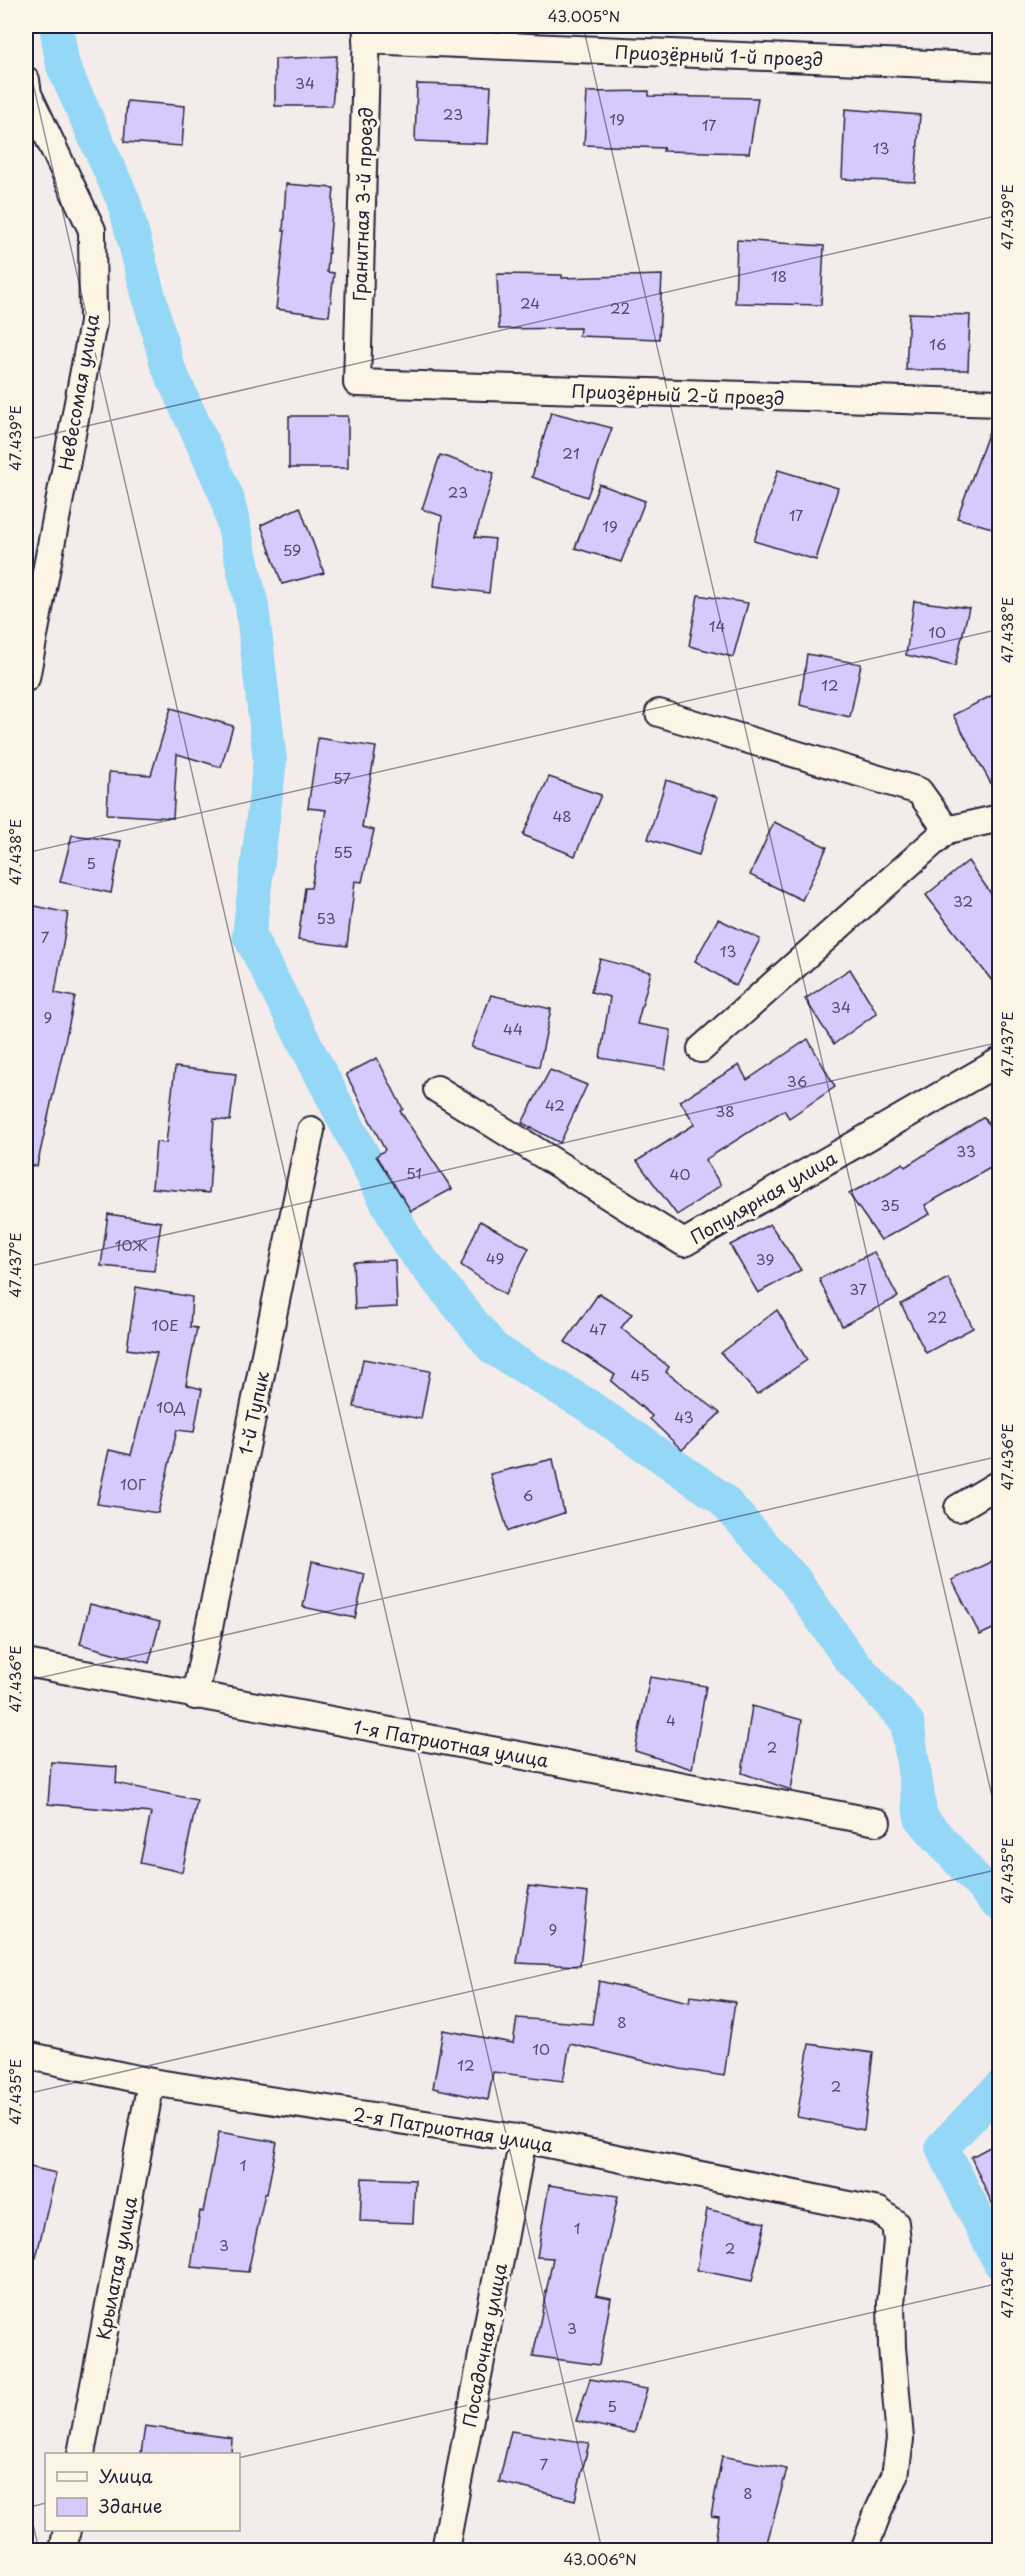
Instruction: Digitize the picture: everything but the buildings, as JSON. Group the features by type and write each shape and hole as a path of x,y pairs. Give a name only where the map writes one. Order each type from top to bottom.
{"street":[{"name":"Приозёрный 1-й проезд","path":"367,33 999,67"},
{"name":"Гранитная 3-й проезд","path":"357,383 367,33"},
{"name":"Невесомая улица","path":"26,81 28,94 92,230 93,323 26,678"},
{"name":"Приозёрный 2-й проезд","path":"357,383 999,403"},
{"path":"659,712 920,791 947,830"},
{"path":"701,1049 947,830 999,818"},
{"name":"Популярная улица","path":"436,1089 684,1243 999,1061"},
{"name":"1-й Тупик","path":"195,1696 311,1130"},
{"path":"958,1508 999,1483"},
{"name":"1-я Патриотная улица","path":"26,1664 877,1821"},
{"name":"2-я Патриотная улица","path":"26,2055 151,2082 523,2139 879,2211 896,2223 891,2336 900,2439 895,2476 864,2550"},
{"name":"Крылатая улица","path":"81,2453 151,2082"},
{"name":"Посадочная улица","path":"445,2550 523,2139"},
{"path":"63,2550 67,2531"}],"waterway":[{"path":"56,26 63,66 124,202 167,365 227,497 252,606 270,760 249,935 409,1245 494,1349 587,1405 721,1498 794,1579 849,1658 907,1722 921,1818 1000,1904"},
{"path":"1000,2087 942,2147 1000,2263"}]}
